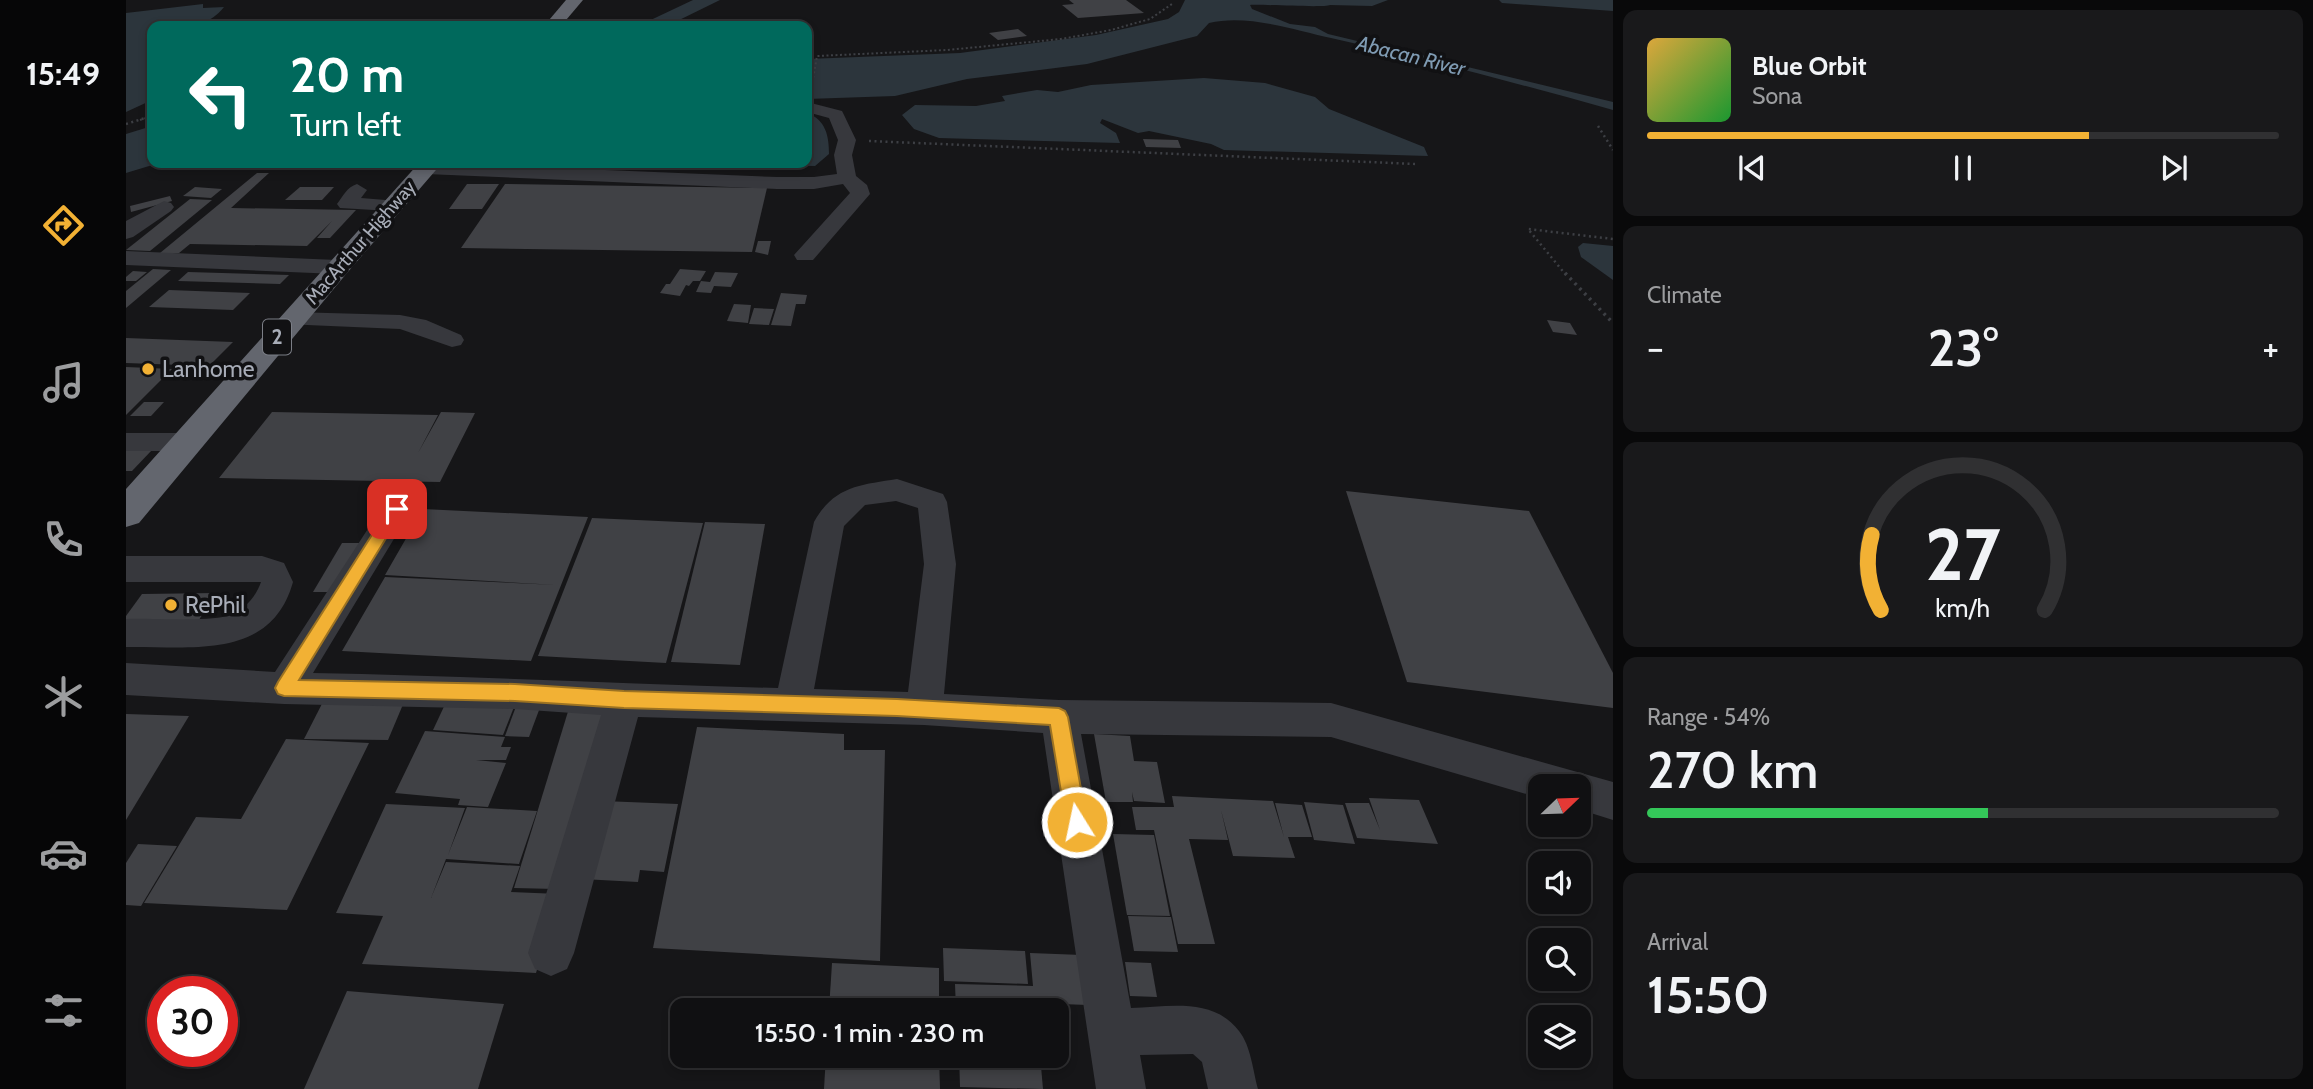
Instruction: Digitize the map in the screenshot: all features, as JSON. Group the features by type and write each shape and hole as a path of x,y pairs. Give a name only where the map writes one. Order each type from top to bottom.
{"highway":[{"path":"556,21 575,0"},
{"name":"MacArthur Highway","path":"126,513 337,267 426,168"}],"street":[{"path":"805,255 860,194 860,189 847,178 843,155 847,140 836,115 812,105"},
{"path":"487,168 777,183 814,183 847,178"},
{"path":"357,190 347,204 391,205"},
{"path":"126,233 164,207"},
{"path":"126,258 337,267"},
{"path":"292,319 400,322 417,325 452,340"},
{"path":"126,442 186,442"},
{"path":"793,704 829,522 856,496 897,490 932,502 934,514 940,564 924,709"},
{"path":"284,688 397,509"},
{"path":"126,569 262,569 272,572 277,582 269,604 254,620 241,628 225,631 126,632"},
{"path":"126,679 284,688 515,692 624,700 924,709 1059,717 1331,720 1528,776"},
{"path":"551,953 624,700"},
{"path":"1059,717 1121,1089"},
{"path":"1591,794 1613,801"},
{"path":"1113,1032 1203,1030 1223,1049 1233,1089"}],"path":[{"path":"812,83 817,58 974,50 1051,39 1118,27 1166,12 1172,4"},
{"path":"126,124 147,118"},
{"path":"1598,126 1613,150"},
{"path":"847,140 1416,164"},
{"path":"1613,239 1528,229 1570,280 1613,323"}],"water":[{"path":"693,0 720,0 677,21 649,21"},
{"name":"Abacan River","path":"1185,0 1388,0 1372,6 1250,5 1252,9 1290,24 1315,27 1328,34 1399,51 1416,51 1426,57 1613,102 1613,110 1402,54 1286,27 1239,20 1209,23 1197,36 1087,64 967,79 895,96 812,99 812,59 960,53 1096,35 1168,19 1179,12"},
{"path":"1499,0 1613,0 1613,11 1502,3"},
{"path":"203,4 203,8 224,7 207,21 147,21 147,102 126,112 126,13"},
{"path":"1204,78 1265,83 1315,97 1329,109 1424,147 1428,156 1224,150 1211,144 1149,131 1138,133 1102,119 1100,123 1116,133 1120,143 939,138 914,129 902,115 915,105 976,106 1005,101 1002,96 1037,90 1058,92 1091,85"},
{"path":"812,116 825,129 829,154 812,166"},
{"path":"147,128 147,167 126,173 126,134"},
{"path":"1583,243 1613,246 1613,280 1581,257 1578,247"}],"building":[{"path":"1069,0 1126,0 1144,13 1078,18 1062,5 1074,4"},
{"path":"1018,29 1027,36 998,40 989,33"},
{"path":"1143,139 1178,140 1181,148 1146,147"},
{"path":"257,173 269,173 231,208 356,210 330,238 317,238 332,221 307,246 190,244 179,253 160,253"},
{"path":"467,184 499,184 482,209 449,209"},
{"path":"505,184 767,188 752,252 461,248"},
{"path":"195,187 222,189 211,198 183,196"},
{"path":"300,187 334,187 322,200 285,200"},
{"path":"170,196 172,201 131,212 130,206"},
{"path":"190,199 212,200 150,251 126,250"},
{"path":"758,241 771,241 768,255 755,252"},
{"path":"153,269 171,270 126,308 126,291"},
{"path":"680,269 706,271 700,281 686,285 680,296 660,293 666,284 670,284"},
{"path":"133,271 147,272 136,281 126,281 126,277"},
{"path":"188,272 289,275 280,284 178,281"},
{"path":"715,272 738,273 731,287 714,286 711,293 696,292 701,281 710,282"},
{"path":"169,290 250,293 233,310 149,307"},
{"path":"781,293 807,295 805,304 796,304 791,326 771,325"},
{"path":"734,304 751,305 748,323 727,321"},
{"path":"754,308 774,309 769,325 749,324"},
{"path":"1547,320 1570,323 1577,335 1553,332"},
{"path":"126,338 233,342 209,366 126,363"},
{"path":"126,367 172,369 126,415"},
{"path":"144,402 164,402 151,416 130,416"},
{"path":"272,412 438,415 418,453 441,412 475,413 440,482 219,478"},
{"path":"126,449 152,450 132,471 126,471"},
{"path":"1346,491 1529,511 1613,673 1613,708 1407,682"},
{"path":"423,509 588,517 531,661 342,651 385,577 557,585 385,575"},
{"path":"592,518 703,523 666,663 538,656"},
{"path":"705,522 765,524 740,665 671,662"},
{"path":"342,543 363,543 335,592 313,592"},
{"name":"RePhil","path":"216,593 197,623 126,623 126,616 142,594"},
{"path":"327,694 407,695 388,740 304,739"},
{"path":"448,698 516,702 503,735 433,730"},
{"path":"518,701 542,702 529,737 505,736"},
{"path":"570,705 606,707 556,889 514,888"},
{"path":"126,714 189,716 126,820"},
{"path":"697,727 844,734 844,750 885,750 880,961 653,948"},
{"path":"425,731 505,737 501,747 511,747 506,760 476,760 506,763 488,807 458,805 460,799 395,793"},
{"path":"1094,734 1130,736 1134,761 1157,762 1165,803 1134,801 1132,792 1133,802 1106,802"},
{"path":"286,739 369,743 287,910 144,903 196,817 241,819"},
{"path":"1172,796 1273,801 1284,837 1275,803 1302,805 1312,837 1288,837 1295,858 1233,856 1221,810 1228,840 1189,839 1215,944 1178,944 1154,830 1136,830 1132,807 1174,807"},
{"path":"1369,798 1419,800 1438,844 1357,838 1345,803 1369,803 1380,830"},
{"path":"603,801 678,804 664,872 640,870 638,882 582,879"},
{"path":"1304,802 1343,805 1355,844 1314,840"},
{"path":"386,804 465,808 448,855 467,807 537,811 519,864 446,859 431,898 446,862 520,866 511,892 559,894 536,973 362,964 383,916 336,913"},
{"path":"1113,834 1154,835 1170,916 1127,915"},
{"path":"138,844 177,846 141,906 126,905 126,863"},
{"path":"1128,916 1171,917 1178,952 1134,951"},
{"path":"943,948 1025,951 1028,984 944,981"},
{"path":"1030,953 1082,955 1088,1005 1069,1004 1069,998 956,998 955,984 1033,986"},
{"path":"1125,962 1151,963 1157,997 1130,996"},
{"path":"832,963 939,968 939,998 830,998"},
{"path":"347,991 504,1004 478,1089 304,1089"},
{"path":"825,1068 939,1068 940,1089 824,1089"},
{"path":"959,1068 1041,1068 1043,1089 960,1087"}],"place":[{"name":"Lanhome","path":"148,369"},
{"name":"RePhil","path":"171,605"}],"route":[{"path":"397,509 284,688 515,692 624,700 897,708 1059,717 1077,822"}]}
